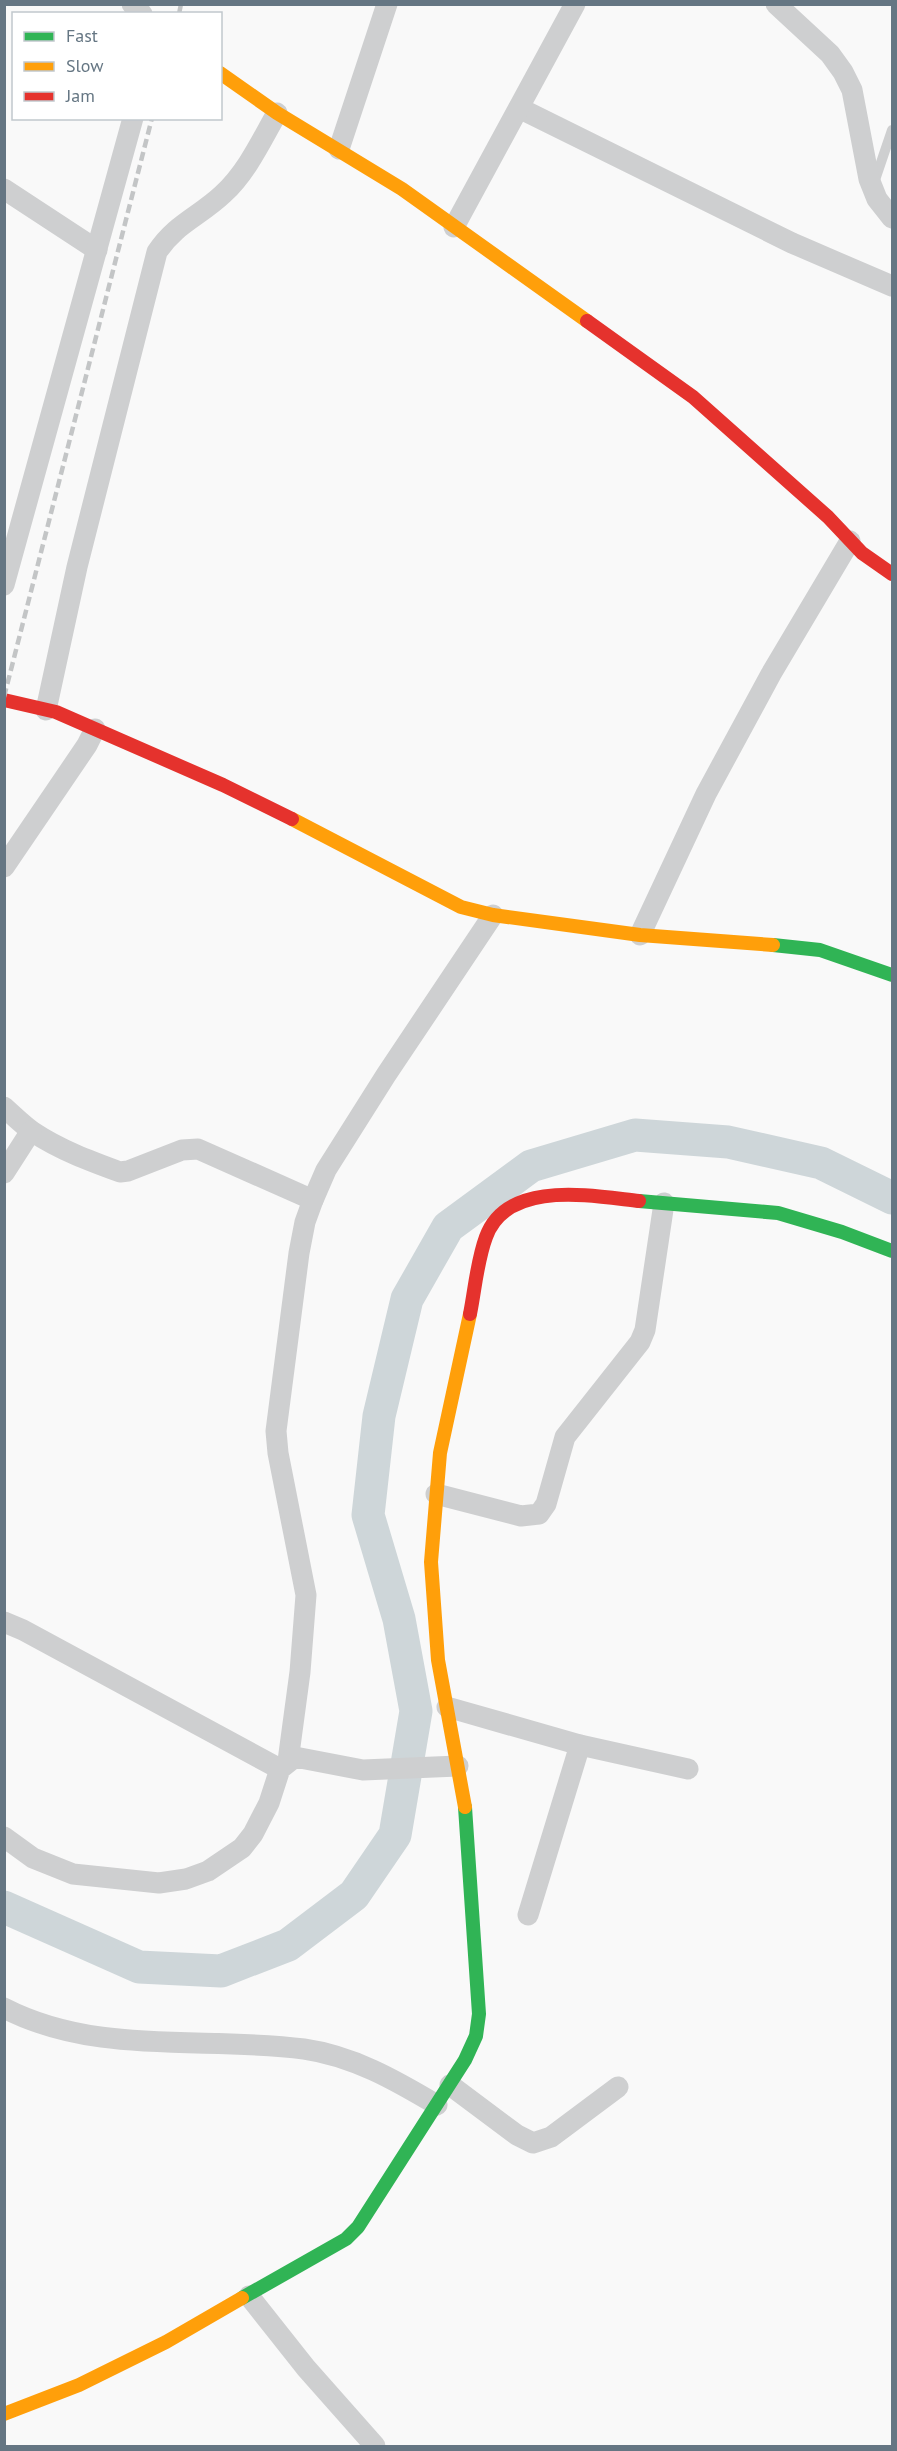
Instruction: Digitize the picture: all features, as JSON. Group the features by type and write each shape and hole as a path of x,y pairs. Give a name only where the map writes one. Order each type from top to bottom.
{"street":[{"path":"339,149 387,4"},
{"path":"454,227 575,4"},
{"path":"783,6 830,54 843,72 852,90 872,189 892,218"},
{"path":"222,74 277,113 402,189 693,397 828,518 862,553 892,574"},
{"path":"519,108 792,243 892,286"},
{"path":"46,710 77,567 157,252 173,231 222,195 239,178 277,113"},
{"path":"4,585 132,120"},
{"path":"4,189 97,250"},
{"path":"640,935 706,794 771,674 850,541"},
{"path":"4,700 46,710 95,729 277,811 461,907 493,915 640,935 803,947 820,950 892,975"},
{"path":"4,867 87,745 95,729"},
{"path":"4,1837 33,1858 73,1874 159,1883 186,1879 208,1871 242,1848 253,1834 269,1803 284,1765 300,1672 306,1595 278,1453 276,1431 305,1222 326,1170 380,1084 493,915"},
{"path":"4,1107 31,1131 71,1153 120,1172 128,1172 182,1150 198,1149 313,1200"},
{"path":"4,1173 31,1131"},
{"path":"4,2414 79,2385 166,2342 327,2252 358,2227 450,2085 476,2036 479,2014 464,1794 438,1660 431,1562 440,1453 486,1237 495,1220 509,1208 526,1200 576,1196 778,1213 842,1232 892,1251"},
{"path":"436,1494 521,1516 539,1514 546,1504 565,1437 640,1342 645,1330 664,1203"},
{"path":"4,1622 284,1765"},
{"path":"447,1707 580,1745 688,1769"},
{"path":"528,1915 580,1745"},
{"path":"284,1765 295,1757 363,1770 458,1766"},
{"path":"4,2008 40,2024 77,2035 193,2044 305,2049 365,2066 395,2080 437,2105"},
{"path":"450,2085 517,2135 533,2143 551,2137 618,2087"},
{"path":"249,2296 306,2368 375,2446"}],"lane":[{"path":"872,189 892,130"}],"waterway":[{"path":"4,1907 139,1967 221,1971 288,1945 354,1895 395,1835 416,1711 399,1619 368,1515 379,1416 407,1299 448,1227 531,1166 635,1135 728,1142 821,1163 892,1198"}],"railway":[{"path":"179,12 181,4"},
{"path":"4,697 151,120"}],"traffic: fast":[{"path":"773,945 820,950 892,975"},
{"path":"639,1201 778,1213 842,1232 892,1251"},
{"path":"242,2298 346,2239 358,2227 465,2060 476,2036 479,2014 465,1807"}],"traffic: slow":[{"path":"222,74 277,113 402,189 587,321"},
{"path":"292,819 461,907 493,915 640,935 773,945"},
{"path":"465,1807 438,1660 431,1562 440,1453 470,1314"},
{"path":"4,2414 79,2385 166,2342 242,2298"}],"traffic: jam":[{"path":"587,321 693,397 828,517 862,553 892,574"},
{"path":"4,700 56,712 223,785 292,819"},
{"path":"470,1314 478,1265 486,1237 497,1219 512,1206 531,1199 553,1195 598,1196 639,1201"}]}
